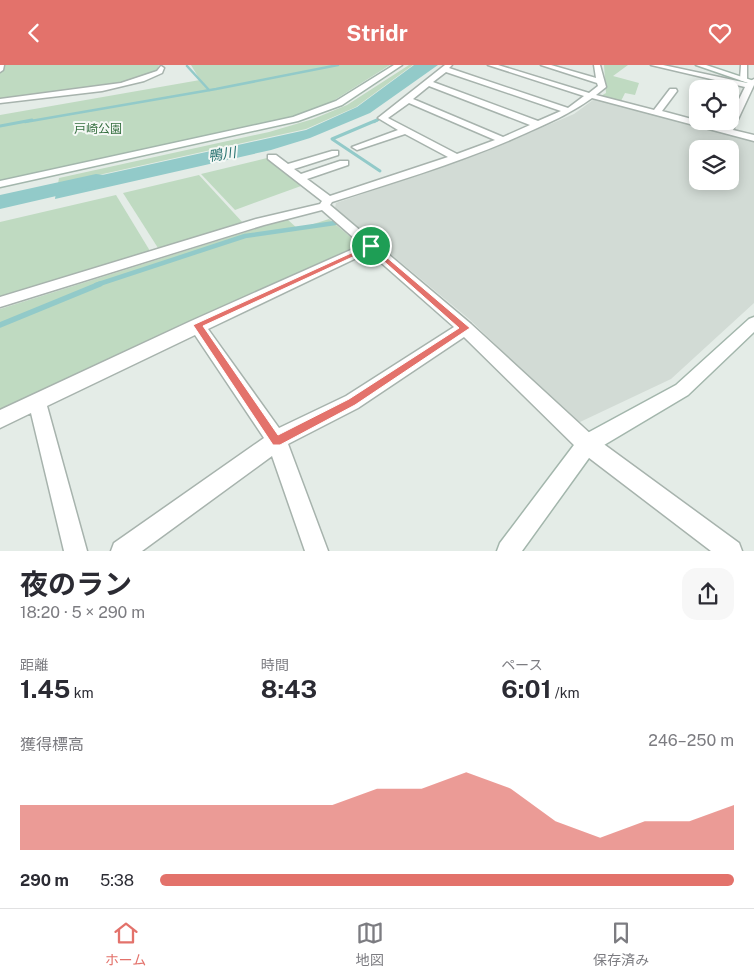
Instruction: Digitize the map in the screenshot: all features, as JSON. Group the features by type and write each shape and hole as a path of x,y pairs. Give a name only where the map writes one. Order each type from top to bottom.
{"street":[{"path":"0,70 1,65"},
{"path":"0,184 295,119 339,103 399,65"},
{"path":"491,65 592,96 754,139"},
{"path":"544,65 599,81"},
{"path":"0,302 326,203 456,159 539,125 569,111 592,96 602,87 596,65"},
{"path":"654,65 750,83"},
{"path":"699,65 750,83"},
{"path":"728,132 750,83 744,65"},
{"path":"456,159 382,118 408,100 447,67 569,111"},
{"path":"0,101 112,87 147,78 160,72 162,68"},
{"path":"429,83 539,125"},
{"path":"656,113 666,98 671,97 673,91"},
{"path":"408,100 503,140"},
{"path":"358,147 405,131"},
{"path":"286,168 335,153"},
{"path":"272,157 299,178 371,246 465,328 587,444 732,551"},
{"path":"299,178 344,163"},
{"path":"0,419 197,325 371,246"},
{"path":"508,551 587,444 682,390 754,323"},
{"path":"197,325 277,441 317,551"},
{"path":"122,551 277,441 352,402 465,328"},
{"path":"37,401 76,551"}],"shaded area":[{"path":"597,99 689,123 689,130 716,130 754,140 754,303 671,379 580,422 573,419 469,319 335,208 336,203 480,154 574,114"}],"green space":[{"path":"0,65 159,65 157,71 120,84 80,91 0,99"},
{"name":"戸崎公園","path":"191,65 390,65 325,106 294,117 0,181 0,115 200,80"},
{"path":"409,65 413,65 356,107 306,129 58,184 59,178 269,132 313,119 347,105"},
{"path":"604,65 628,65 613,76 639,83 635,95 625,93 620,103 599,97 606,93"},
{"path":"267,158 301,186 235,210 201,174"},
{"path":"199,175 244,224 161,249 158,248 123,193"},
{"path":"116,195 150,251 145,255 0,301 0,222"},
{"path":"287,219 298,229 329,219 360,245 0,414 0,309"}],"water":[{"path":"414,65 438,65 370,113 310,138 271,150 55,199 57,185 306,130 357,107"}],"waterway":[{"path":"25,122 216,89 338,65"},
{"path":"187,66 209,90"},
{"path":"0,126 32,120"},
{"path":"377,120 332,139 380,171"},
{"path":"374,122 378,120"},
{"name":"鴨川","path":"0,202 96,180"},
{"path":"96,285 245,236 335,223"},
{"path":"0,325 100,284"}],"route":[{"path":"371,246 465,328 352,402 285,435 277,441 197,325 371,246"}]}
